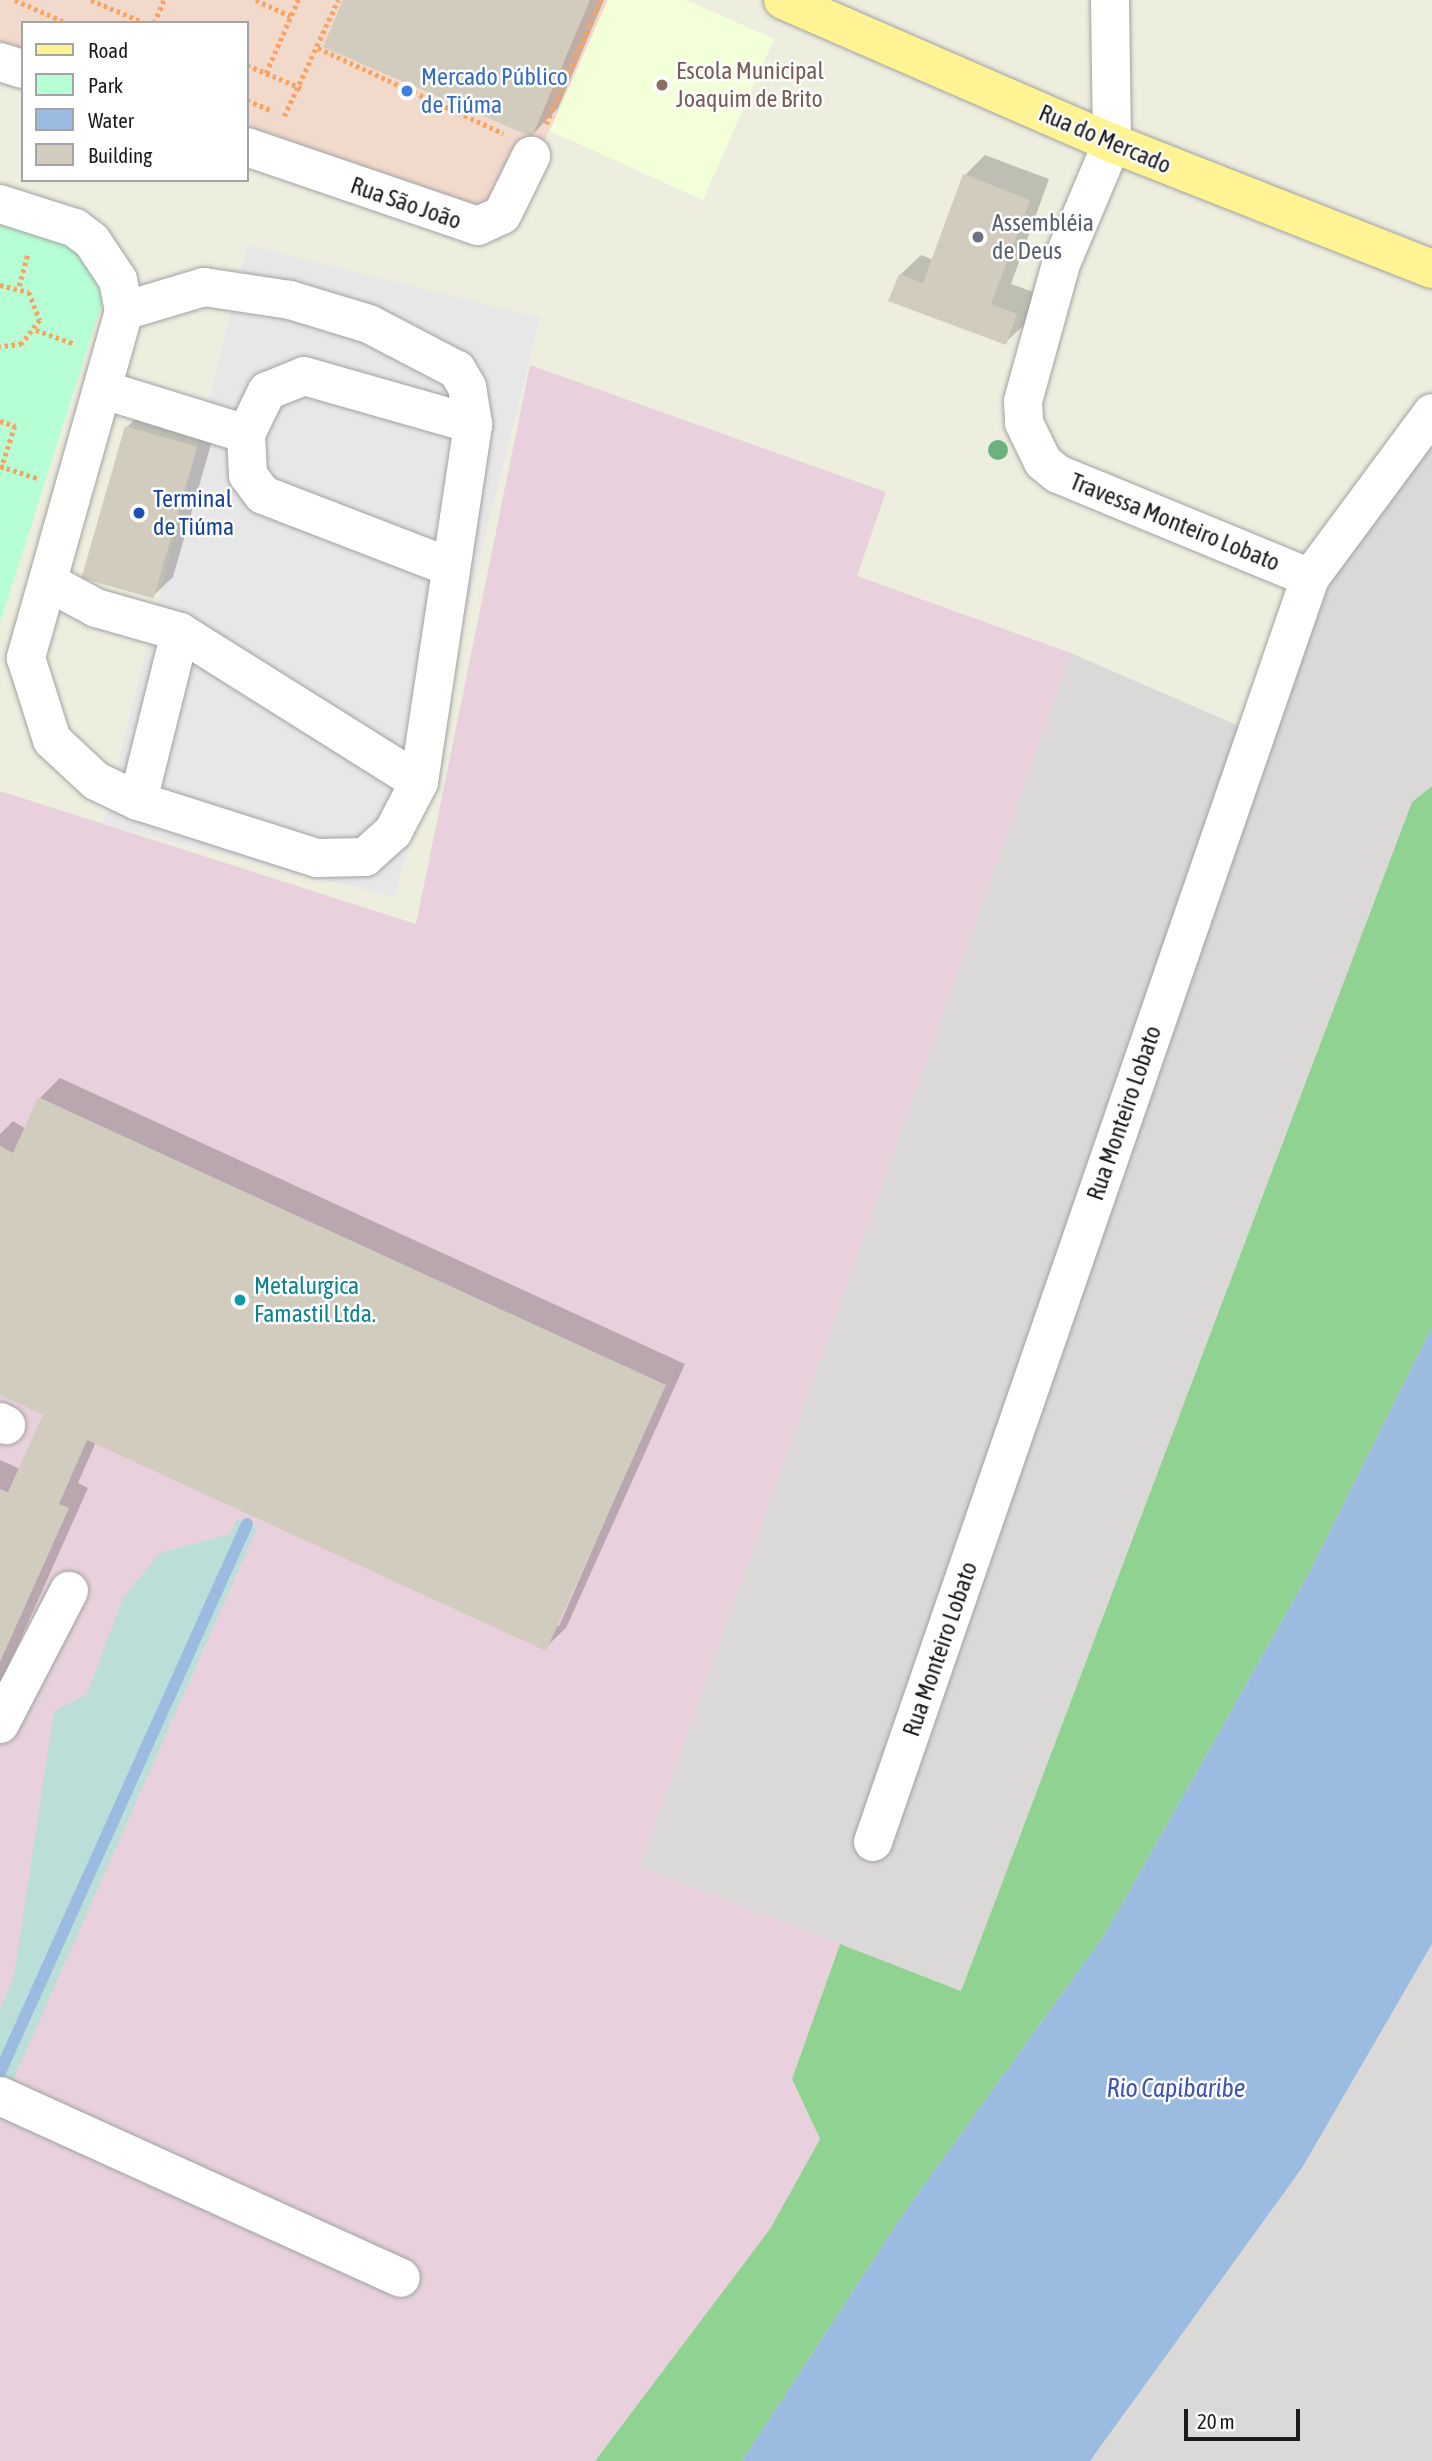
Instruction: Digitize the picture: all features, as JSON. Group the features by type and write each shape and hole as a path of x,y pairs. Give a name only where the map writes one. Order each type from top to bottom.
{"main road":[{"name":"Rua do Mercado","path":"783,0 1112,143 1431,264"}],"street":[{"path":"1110,0 1112,143"},
{"path":"0,61 21,68"},
{"name":"Travessa Monteiro Lobato","path":"1112,143 1061,264 1023,401 1024,423 1043,461 1058,474 1310,578"},
{"name":"Rua São João","path":"248,147 478,226 502,215 533,152"},
{"path":"0,204 75,228 92,241 118,280 124,311 48,582 13,669 52,740 96,781 138,801 343,861 380,847 419,782 473,424 470,398 457,370 369,324 227,286 124,311"},
{"path":"450,567 264,495 248,475 246,434 267,391 304,376 473,424"},
{"path":"104,390 246,434"},
{"name":"Rua Monteiro Lobato","path":"873,1842 1310,578 1432,413"},
{"path":"48,582 96,608 180,632 419,782"},
{"path":"138,801 180,632"},
{"path":"0,1724 69,1591"},
{"path":"7,2100 401,2278"}],"path":[{"path":"15,0 63,21"},
{"path":"91,0 140,21"},
{"path":"156,21 164,0"},
{"path":"256,0 291,16"},
{"path":"266,73 298,0"},
{"path":"248,100 288,118 338,0"},
{"path":"318,48 533,152 601,0"},
{"path":"248,65 301,88"},
{"path":"0,285 19,286 36,300 36,330 22,344 1,348"},
{"path":"36,330 80,346"},
{"path":"0,421 15,426 0,473"}],"shaded area":[{"name":"Mercado Público de Tiúma","path":"0,0 608,0 499,242 248,141 248,21 21,21 21,50 0,42"},
{"name":"Escola Municipal Joaquim de Brito","path":"608,0 686,0 774,39 703,200 550,131"},
{"path":"247,245 540,318 396,897 103,824"},
{"path":"530,365 886,492 857,576 1071,653 640,1867 840,1944 792,2079 820,2139 770,2229 595,2461 0,2461 0,791 416,924"},
{"path":"1432,444 1432,786 1412,802 961,1991 640,1867 1071,653 1271,740 1337,565"},
{"path":"237,1519 257,1528 0,2110 0,2010 14,1976 54,1711 87,1694 123,1598 160,1553 230,1534"},
{"path":"1432,1944 1432,2461 1090,2461 1302,2168"}],"green space":[{"path":"0,216 53,233 88,262 103,300 0,623"},
{"path":"1432,786 1432,1327 1309,1573 1105,1934 906,2210 742,2461 595,2461 770,2229 820,2139 792,2079 840,1944 961,1991 1412,802"}],"water":[{"name":"Rio Capibaribe","path":"1432,1327 1432,1944 1302,2168 1090,2461 742,2461 906,2210 1105,1934 1309,1573"}],"building":[{"path":"343,0 590,0 532,137 323,47"},
{"name":"Assembléia de Deus","path":"963,174 1030,200 991,304 1017,314 1006,345 888,301 899,274 923,283"},
{"name":"Terminal de Tiúma","path":"125,426 197,447 154,599 81,578"},
{"name":"Metalurgica Famastil Ltda.","path":"38,1097 666,1385 546,1651 87,1440 59,1504 69,1508 0,1662 0,1489 8,1492 43,1415 0,1395 0,1146 13,1153"}],"waterway":[{"path":"0,2072 247,1524"}],"place":[{"name":"Escola Municipal Joaquim de Brito","path":"662,85"},
{"name":"Mercado Público de Tiúma","path":"407,91"},
{"name":"Assembléia de Deus","path":"978,237"},
{"name":"Terminal de Tiúma","path":"139,513"},
{"name":"Metalurgica Famastil Ltda.","path":"240,1300"}]}
